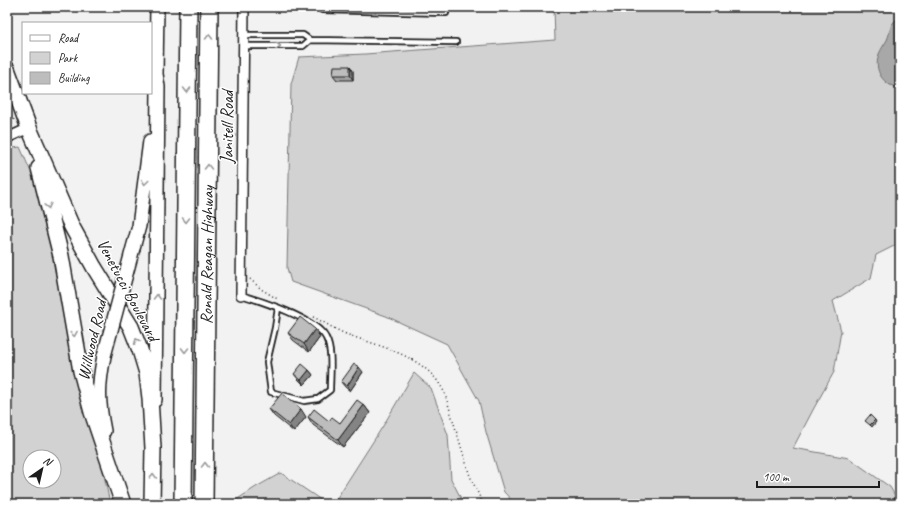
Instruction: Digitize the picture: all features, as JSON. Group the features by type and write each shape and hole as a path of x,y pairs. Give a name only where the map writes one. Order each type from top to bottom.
{"highway":[{"name":"Ronald Reagan Highway","path":"204,504 209,7"},
{"name":"Ronald Reagan Highway","path":"183,504 188,15"}],"main road":[{"name":"Venetucci Boulevard","path":"7,69 29,128 72,227 130,327 140,350 147,373 150,398 153,448 152,504"},
{"name":"Venetucci Boulevard","path":"29,128 61,256 81,371 92,412 123,504"}],"street":[{"name":"Willwood Road","path":"153,448 156,393 158,234 158,87 156,74 157,7"},
{"name":"Janitell Road","path":"242,295 244,7"},
{"name":"Willwood Road","path":"113,472 98,397 99,380 139,226 150,153 153,88 156,74"},
{"path":"7,138 29,128"}],"lane":[{"path":"320,7 322,10 446,13 446,7"},
{"path":"244,35 303,35 310,40 456,42"},
{"path":"243,46 303,46 310,40"},
{"path":"242,295 265,302 278,308 313,325 326,336 329,347 330,390 318,399 304,401 271,392 267,362 278,308"}],"path":[{"path":"7,130 16,118"},
{"path":"242,272 261,289 283,303"},
{"path":"310,315 343,333 395,352 422,366 434,376 445,394 470,476 483,504"}],"green space":[{"path":"554,7 900,7 900,243 876,255 871,278 833,301 841,331 834,372 793,448 849,458 890,487 900,504 515,504 504,492 486,432 479,401 447,344 386,316 291,282 287,268 291,84 299,57 365,54 555,40"},
{"path":"20,147 51,218 110,504 7,504 7,149"},
{"path":"414,373 431,388 448,435 451,479 464,504 333,504 383,426"},
{"path":"281,473 327,504 230,504 256,487"}],"shaded area":[{"path":"900,18 900,88 894,87 884,81 877,66 877,60 887,40 892,24"}],"building":[{"path":"334,66 350,66 350,75 333,75"},
{"path":"300,317 315,329 304,344 288,333"},
{"path":"302,364 309,370 301,380 294,374"},
{"path":"354,364 359,367 347,386 341,382"},
{"path":"282,393 301,409 289,425 269,409"},
{"path":"357,400 364,405 338,440 308,417 314,409 329,421 332,417 340,423"},
{"path":"870,415 875,420 870,425 865,421"}]}
